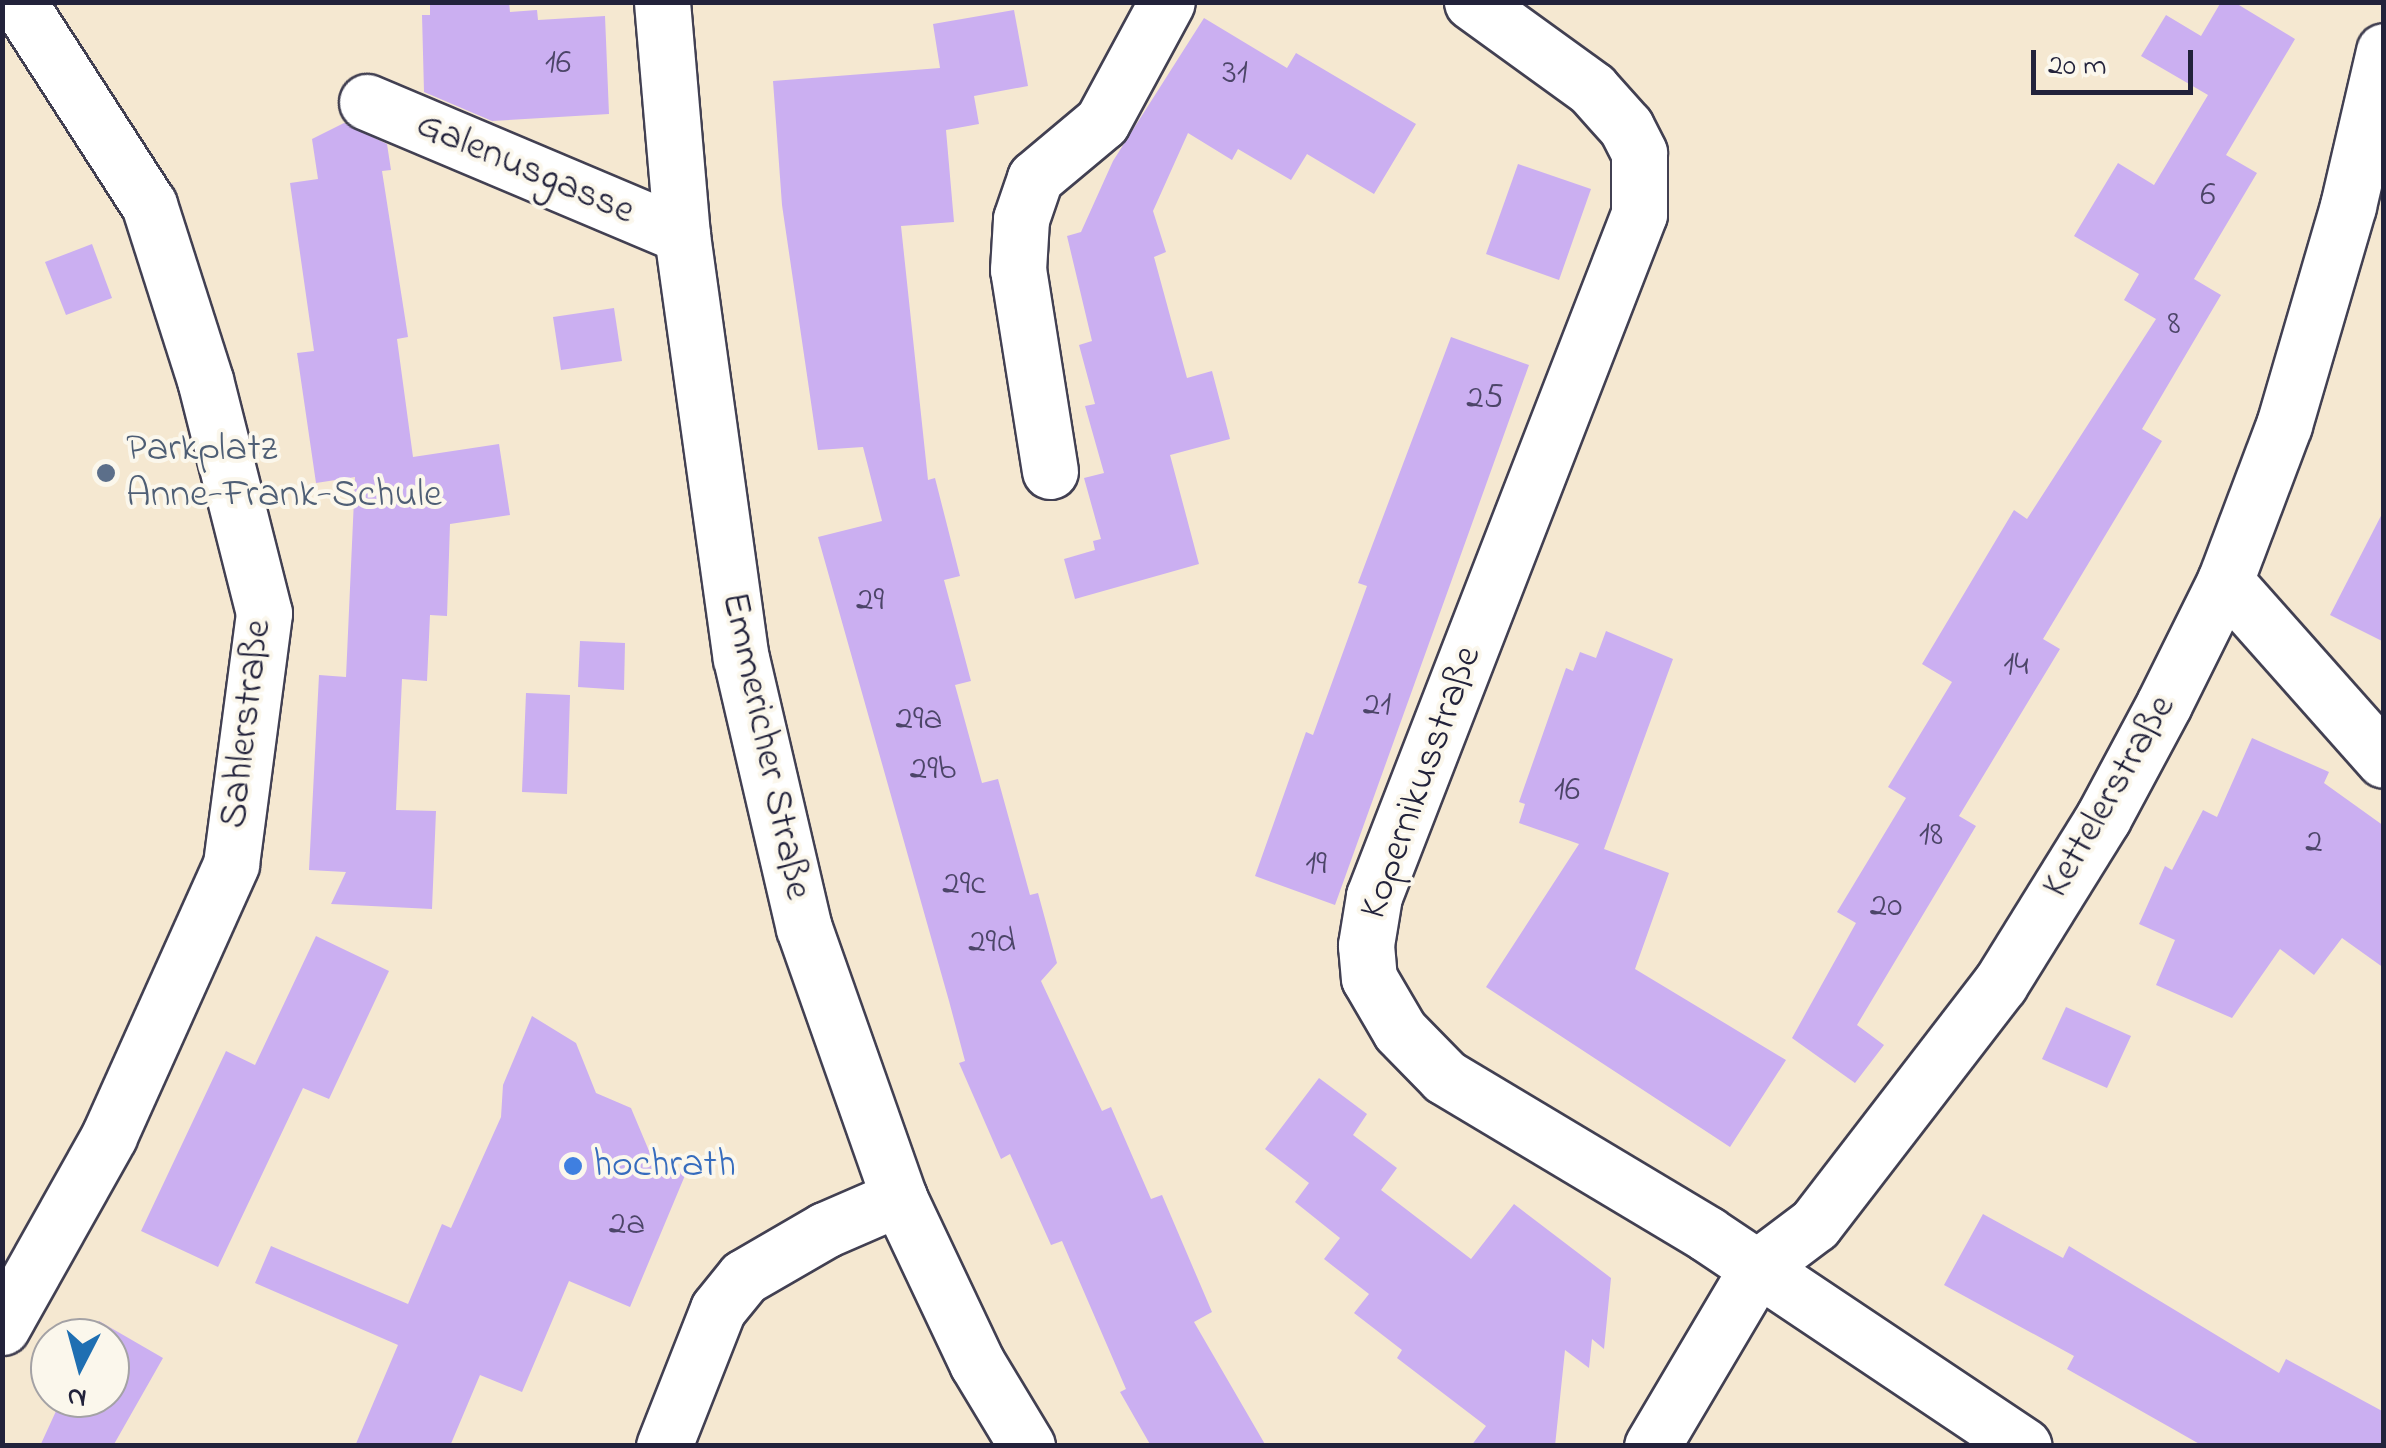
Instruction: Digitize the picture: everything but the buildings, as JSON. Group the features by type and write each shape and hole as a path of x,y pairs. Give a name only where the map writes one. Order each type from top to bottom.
{"street":[{"name":"Sahlerstraße","path":"2,1327 108,1136 231,864 264,612 206,380 149,205 18,2"},
{"name":"Emmericher Straße","path":"662,2 682,235 741,658 804,928 899,1198 978,1363 1026,1446"},
{"path":"1050,471 1018,270 1021,219 1035,178 1102,122 1167,2"},
{"name":"Kopernikusstraße","path":"1472,2 1592,89 1626,126 1639,154 1639,214 1374,896 1366,944 1370,978 1400,1031 1445,1077 1758,1266 2024,1446"},
{"name":"Kettelerstraße","path":"1652,1446 1758,1266 1815,1224 2000,984 2103,818 2225,581 2311,339 2384,51"},
{"name":"Galenusgasse","path":"367,102 682,235"},
{"path":"2225,581 2384,760"},
{"path":"664,1446 718,1309 744,1277 825,1230 899,1198"}],"place":[{"name":"Parkplatz Anne-Frank-Schule","path":"106,473"},
{"name":"hochrath","path":"573,1166"}]}
